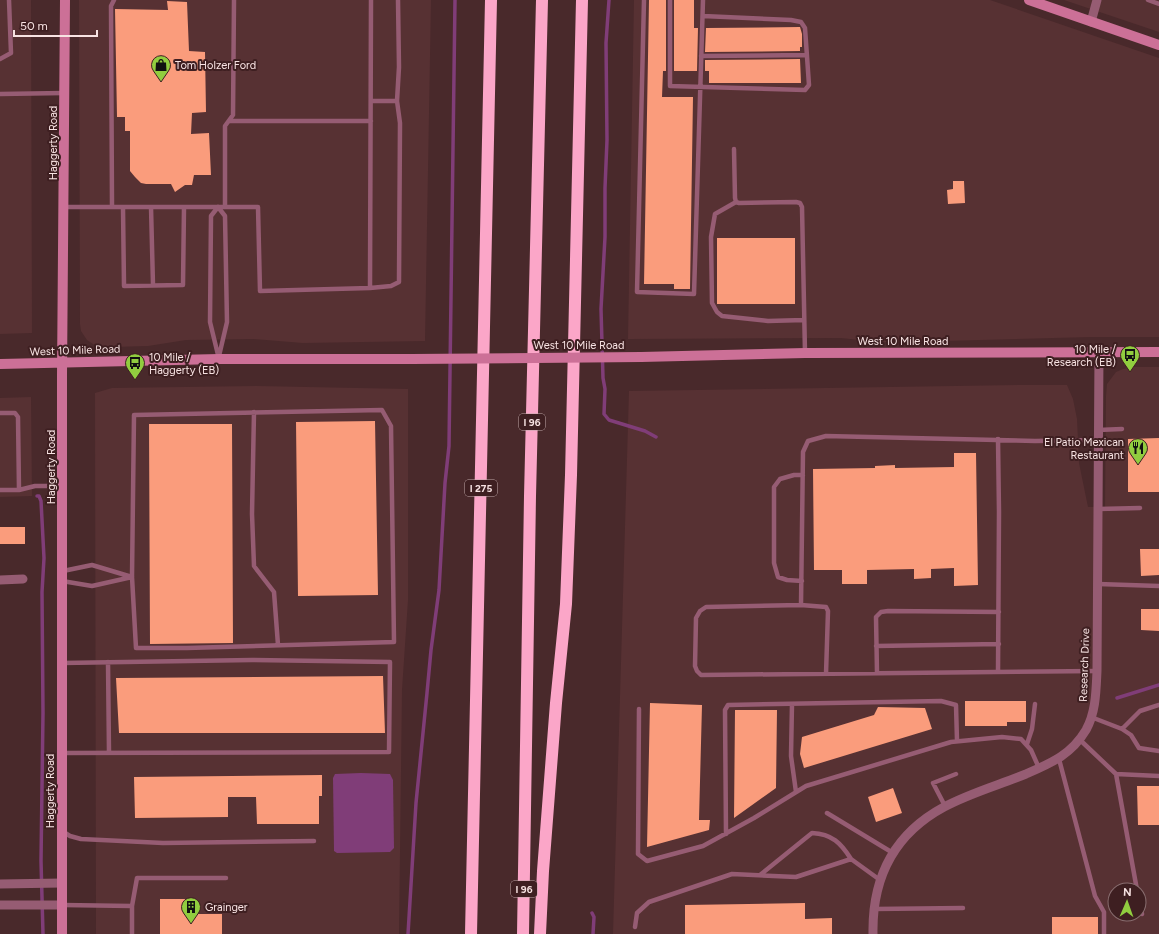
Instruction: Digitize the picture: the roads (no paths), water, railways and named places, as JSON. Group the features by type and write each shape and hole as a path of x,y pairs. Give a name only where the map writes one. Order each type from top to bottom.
{"highway":[{"name":"I 275","path":"471,934 491,0"},
{"name":"I 96","path":"523,934 530,488 542,0"},
{"path":"540,934 556,704 566,604 571,475 582,0"}],"main road":[{"name":"Haggerty Road","path":"62,934 65,0"},
{"path":"1030,0 1159,46"},
{"name":"West 10 Mile Road","path":"0,364 219,359 641,357 805,353 1159,352"}],"street":[{"path":"1091,22 1098,0"},
{"name":"Research Drive","path":"873,934 876,893 880,880 893,853 902,839 913,827 926,817 960,799 1059,759 1071,749 1086,730 1091,717 1095,698 1097,671 1099,353"},
{"path":"0,580 23,579"},
{"path":"0,884 62,883"},
{"path":"0,905 62,905"}],"lane":[{"path":"0,59 11,53 9,0"},
{"path":"112,206 111,6 114,0"},
{"path":"225,207 225,126 233,115 234,0"},
{"path":"370,288 371,0"},
{"path":"64,207 258,207 260,291 370,288 391,286 399,282 400,122 397,101 399,67 398,0"},
{"path":"644,0 637,292 694,294 703,0"},
{"path":"670,0 670,86 805,90 809,85 805,28 801,22 791,20 703,16"},
{"path":"1148,0 1159,4"},
{"path":"701,56 807,55"},
{"path":"0,94 65,93"},
{"path":"371,101 397,101"},
{"path":"229,121 371,121"},
{"path":"734,149 736,202"},
{"path":"804,320 768,321 722,316 717,312 712,302 711,238 715,214 736,202 800,203 802,207 804,236 805,353"},
{"path":"151,207 153,285"},
{"path":"123,208 124,286 183,285 184,207"},
{"path":"218,207 211,216 210,322 219,359"},
{"path":"218,207 225,216 227,322 219,359"},
{"path":"382,410 391,426 394,642 136,648 132,577 134,415 382,410"},
{"path":"254,412 252,514 254,566 274,592 278,645"},
{"path":"0,413 15,413 18,418 19,490"},
{"path":"1098,430 1122,429"},
{"path":"801,605 803,452 808,441 826,436 1035,441 1098,440"},
{"path":"998,439 998,672"},
{"path":"802,581 787,580 778,577 774,563 774,486 780,479 794,474 803,475"},
{"path":"0,490 19,490 35,486 63,486"},
{"path":"1098,509 1140,508"},
{"path":"62,576 92,565 132,577"},
{"path":"62,576 92,586 132,577"},
{"path":"1098,584 1159,586"},
{"path":"826,674 828,611 826,607 801,605 706,607 700,611 696,618 696,666 697,672 701,675 826,674 1097,671"},
{"path":"877,673 876,617 881,612 999,612"},
{"path":"876,646 999,644"},
{"path":"62,663 252,660 390,662 389,752 62,753"},
{"path":"108,662 109,753"},
{"path":"726,834 724,710 728,705 941,701 956,706 957,741"},
{"path":"792,704 791,756 796,792"},
{"path":"1027,744 1032,729 1035,704"},
{"path":"1122,730 1140,711 1159,705"},
{"path":"639,709 638,854 647,861 703,846 726,834 806,786 951,742 1002,737 1021,739 1031,750 1039,768"},
{"path":"1091,717 1131,735 1139,748 1159,751"},
{"path":"1079,739 1116,774 1136,882"},
{"path":"1059,759 1095,896 1104,912 1104,934"},
{"path":"945,806 933,782 956,774"},
{"path":"1116,774 1159,776"},
{"path":"827,813 893,853"},
{"path":"62,831 70,836 80,839 163,843 314,841"},
{"path":"760,875 812,833 831,837 843,846 851,859 880,880"},
{"path":"635,927 637,913 649,902 732,874 796,877 851,859"},
{"path":"132,934 132,906 137,878 226,878"},
{"path":"62,905 132,906"},
{"path":"874,909 963,908"}],"waterway":[{"path":"408,934 416,803 431,650 439,590 445,483 449,446 455,0"},
{"path":"609,0 606,43 607,140 605,237 601,309 603,378 605,389 604,414 609,420 645,431 656,437"},
{"path":"37,496 39,496 41,501 44,558 42,592 43,713 41,861 43,934"},
{"path":"1117,698 1159,685"},
{"path":"592,913 594,917 593,934"}],"place":[{"name":"Tom Holzer Ford","path":"161,82"},
{"name":"10 Mile / Research (EB)","path":"1130,372"},
{"name":"10 Mile / Haggerty (EB)","path":"135,380"},
{"name":"El Patio Mexican Restaurant","path":"1138,465"},
{"name":"Grainger","path":"191,924"}]}
